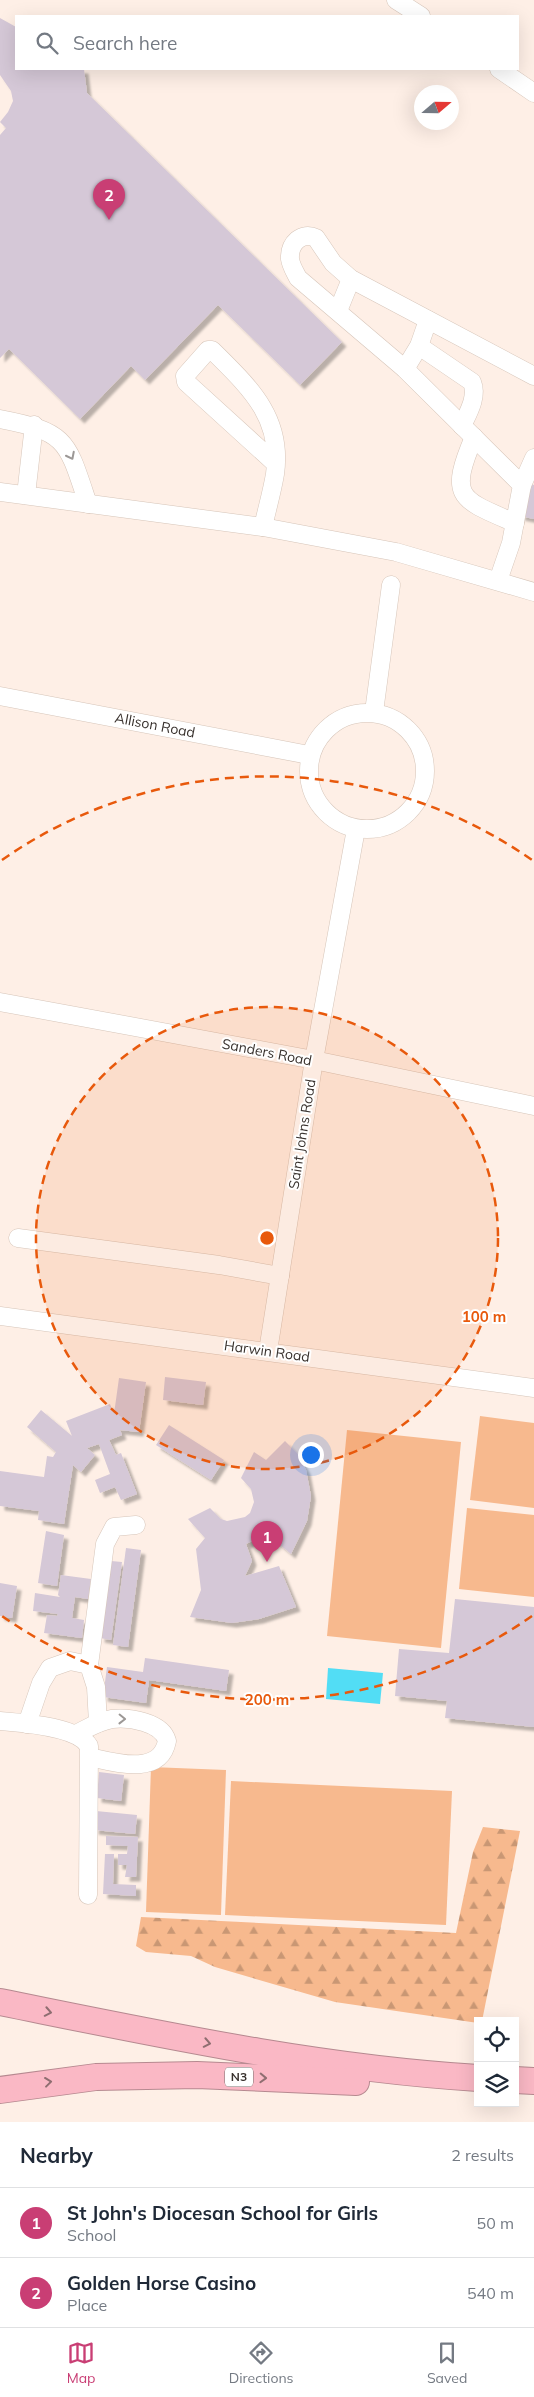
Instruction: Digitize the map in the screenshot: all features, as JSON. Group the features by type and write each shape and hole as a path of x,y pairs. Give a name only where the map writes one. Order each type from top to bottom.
{"highway":[{"path":"0,2002 266,2054 406,2074 474,2078"},
{"name":"N3","path":"0,2090 96,2077 197,2075 474,2087"},
{"path":"519,2080 534,2082"},
{"path":"519,2089 534,2090"}],"street":[{"path":"396,0 419,15"},
{"path":"501,70 534,92"},
{"path":"522,485 405,369 298,278 290,258 292,246 300,237 316,238 333,263 351,279 534,376"},
{"path":"338,311 351,279"},
{"path":"405,369 419,346 428,320"},
{"path":"419,346 472,382 474,387 461,468 461,486 464,494 476,506 515,523"},
{"path":"264,527 276,463 276,449 272,426 262,404 212,350 208,350 185,376 186,382 276,463"},
{"path":"0,419 34,425 51,433 68,450 88,504"},
{"path":"34,425 9,492 264,527 396,552 534,592"},
{"path":"498,581 511,544 522,485 534,461"},
{"path":"374,712 391,585"},
{"name":"Allison Road","path":"0,696 310,755"},
{"path":"374,712 392,717 408,728 419,743 425,761 425,780 419,798 408,813 393,824 374,829 356,829 333,819 316,802 308,779 310,755 323,730 346,715 374,712"},
{"name":"Saint Johns Road","path":"268,1351 314,1060 356,829"},
{"name":"Sanders Road","path":"0,1002 314,1060 534,1106"},
{"path":"18,1238 219,1265 280,1276"},
{"name":"Harwin Road","path":"0,1316 534,1388"},
{"path":"98,1723 96,1687 89,1665 105,1544 114,1527 136,1525"},
{"path":"27,1724 41,1683 50,1668 70,1661 89,1665"},
{"path":"76,1734 98,1723 126,1718 152,1725 166,1736 166,1745 157,1757 145,1764 126,1764 90,1757"},
{"path":"0,1721 27,1724 76,1734 85,1740 89,1746 88,1895"}],"green space":[{"path":"480,1416 534,1423 534,1508 470,1500"},
{"path":"347,1430 461,1442 441,1648 327,1636"},
{"path":"467,1508 534,1515 534,1597 459,1589"},
{"path":"151,1767 226,1770 221,1915 146,1912"},
{"path":"231,1781 452,1791 446,1925 225,1915"},
{"path":"483,1827 520,1831 483,2017 474,2017 474,2022 335,2002 215,1967 191,1956 146,1952 136,1946 141,1917 456,1933 473,1852"}],"water":[{"path":"328,1668 383,1673 380,1704 326,1699"}],"building":[{"path":"0,18 15,26 15,70 84,70 87,93 342,342 300,385 218,305 145,380 131,366 80,419 9,349 0,358 0,135 6,128 0,122 8,112 13,101 11,91 0,75"},
{"path":"528,483 534,485 534,519 520,516"},
{"path":"165,1377 206,1382 203,1405 163,1400"},
{"path":"119,1378 146,1382 139,1432 120,1430 122,1435 109,1440 116,1455 121,1453 137,1494 121,1500 115,1487 100,1493 95,1480 110,1474 99,1444 87,1448 95,1455 81,1472 73,1465 64,1524 38,1520 39,1511 0,1506 0,1471 44,1477 47,1456 53,1457 56,1452 27,1427 41,1410 72,1436 66,1421 110,1404 114,1414"},
{"path":"169,1425 224,1460 211,1480 156,1445"},
{"path":"285,1441 297,1453 306,1470 311,1496 307,1521 291,1554 267,1534 246,1544 252,1561 245,1576 279,1566 296,1607 259,1619 232,1623 190,1617 201,1590 196,1549 205,1538 188,1519 210,1508 221,1519 227,1521 245,1517 250,1513 254,1502 251,1489 241,1478 254,1452 266,1460"},
{"path":"46,1531 64,1535 57,1586 38,1583"},
{"path":"126,1548 141,1550 128,1647 113,1645"},
{"path":"111,1561 122,1562 111,1640 100,1638"},
{"path":"61,1575 91,1579 88,1599 75,1597 72,1618 84,1620 82,1638 44,1633 47,1615 57,1616 58,1614 33,1611 35,1593 60,1597 58,1595"},
{"path":"0,1583 17,1586 12,1618 0,1616"},
{"path":"455,1599 534,1607 534,1727 445,1718 447,1701 395,1696 399,1649 449,1653"},
{"path":"145,1658 229,1670 226,1691 149,1680 146,1703 103,1697 107,1667 143,1672"},
{"path":"99,1772 124,1775 121,1801 97,1798"},
{"path":"96,1811 137,1815 135,1834 94,1830"},
{"path":"106,1836 138,1837 136,1877 125,1877 127,1865 118,1865 118,1854 127,1854 128,1846 106,1845"},
{"path":"105,1854 114,1854 113,1884 136,1885 136,1896 103,1894"}],"place":[{"name":"Golden Horse Casino","path":"109,220"},
{"name":"St John's Diocesan School for Girls","path":"267,1562"}]}
